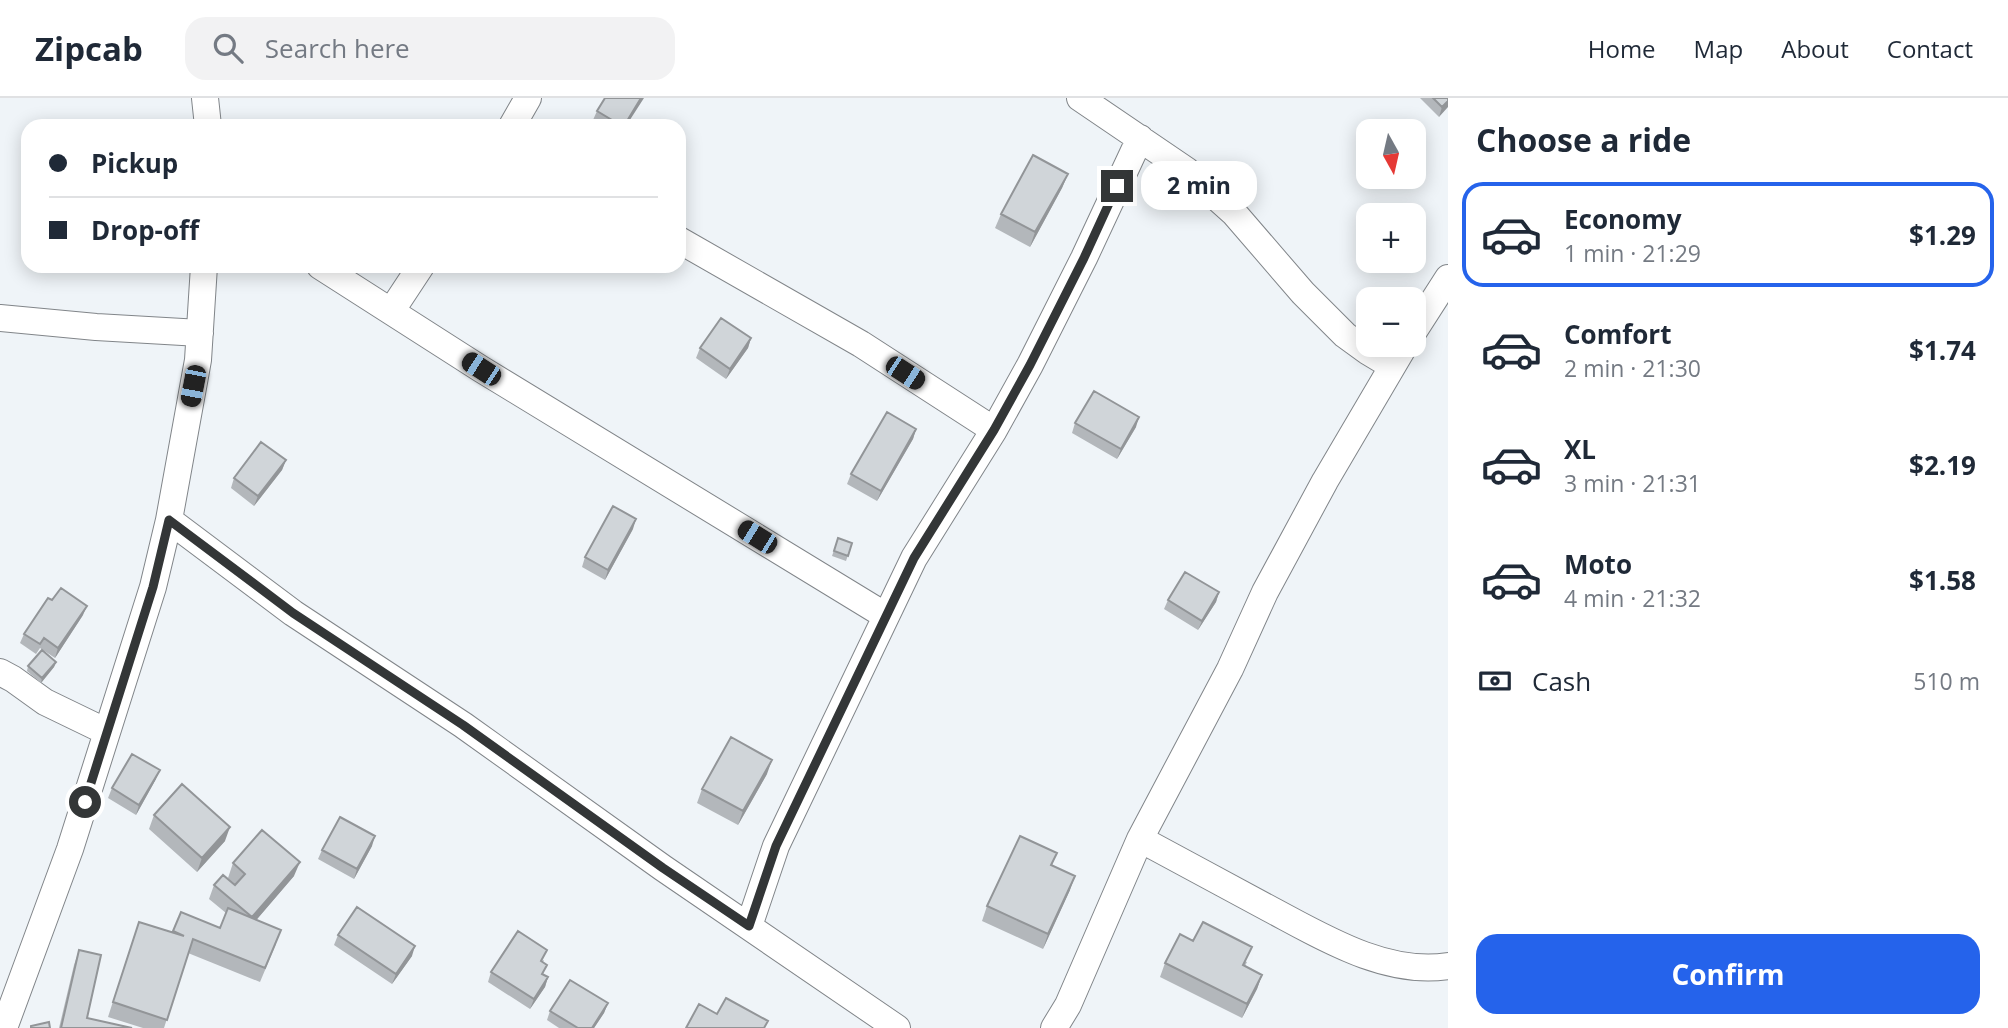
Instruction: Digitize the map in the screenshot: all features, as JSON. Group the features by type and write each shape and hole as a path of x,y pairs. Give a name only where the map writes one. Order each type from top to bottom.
{"street":[{"path":"205,98 207,119"},
{"path":"516,119 528,98"},
{"path":"1080,98 1186,170 1234,213 1303,293 1356,343"},
{"path":"749,926 776,846 914,558 994,430 1084,258 1130,132 1118,98"},
{"path":"686,244 861,344 994,430"},
{"path":"4,1028 71,849 153,587 169,520 198,360 204,273"},
{"path":"331,273 481,369 886,616"},
{"path":"391,310 416,273"},
{"path":"1426,312 1448,278"},
{"path":"0,318 200,333"},
{"path":"1054,1028 1073,992 1140,839 1230,669 1277,570 1397,357"},
{"path":"169,520 293,613 463,725 663,868 897,1028"},
{"path":"0,672 46,702 107,732"},
{"path":"1140,839 1347,949 1400,965 1435,968 1448,966"}],"building":[{"path":"605,98 641,98 628,119 610,119 597,111"},
{"path":"1433,98 1448,98 1448,101 1442,107"},
{"path":"1033,155 1068,174 1035,232 1001,214"},
{"path":"721,318 751,338 730,369 700,348"},
{"path":"1094,391 1139,417 1121,449 1075,423"},
{"path":"887,412 916,429 881,491 851,474"},
{"path":"261,442 286,460 258,496 234,478"},
{"path":"613,506 636,519 608,570 585,557"},
{"path":"838,538 852,543 848,556 834,551"},
{"path":"1185,572 1219,592 1202,621 1168,600"},
{"path":"61,588 87,606 58,648 44,638 40,644 24,634 48,598 52,600"},
{"path":"42,650 56,662 42,678 28,666"},
{"path":"731,737 772,760 743,811 702,789"},
{"path":"132,754 160,770 139,805 112,788"},
{"path":"182,784 230,827 202,858 154,815"},
{"path":"340,817 375,836 357,869 322,850"},
{"path":"262,830 300,862 252,917 214,885 223,875 235,885 245,874 233,863"},
{"path":"1020,836 1057,853 1051,865 1075,876 1048,934 987,906"},
{"path":"357,907 415,946 396,974 338,935"},
{"path":"228,908 281,930 265,968 193,939 167,1020 113,1002 139,922 184,936 173,931 181,912 220,928"},
{"path":"1203,922 1252,947 1243,965 1262,975 1247,1004 1165,963 1180,934 1193,941"},
{"path":"518,931 547,950 541,961 547,965 542,974 548,977 534,999 491,972"},
{"path":"79,950 101,955 87,1018 132,1028 61,1028"},
{"path":"570,980 608,1003 592,1028 578,1028 550,1011"},
{"path":"726,998 768,1021 764,1028 686,1028 699,1004 717,1014"},
{"path":"49,1022 50,1028 31,1028 31,1026"}],"route":[{"path":"85,802 153,587 169,520 293,613 463,725 749,926 776,846 914,558 994,430 1030,365 1117,186"}]}
